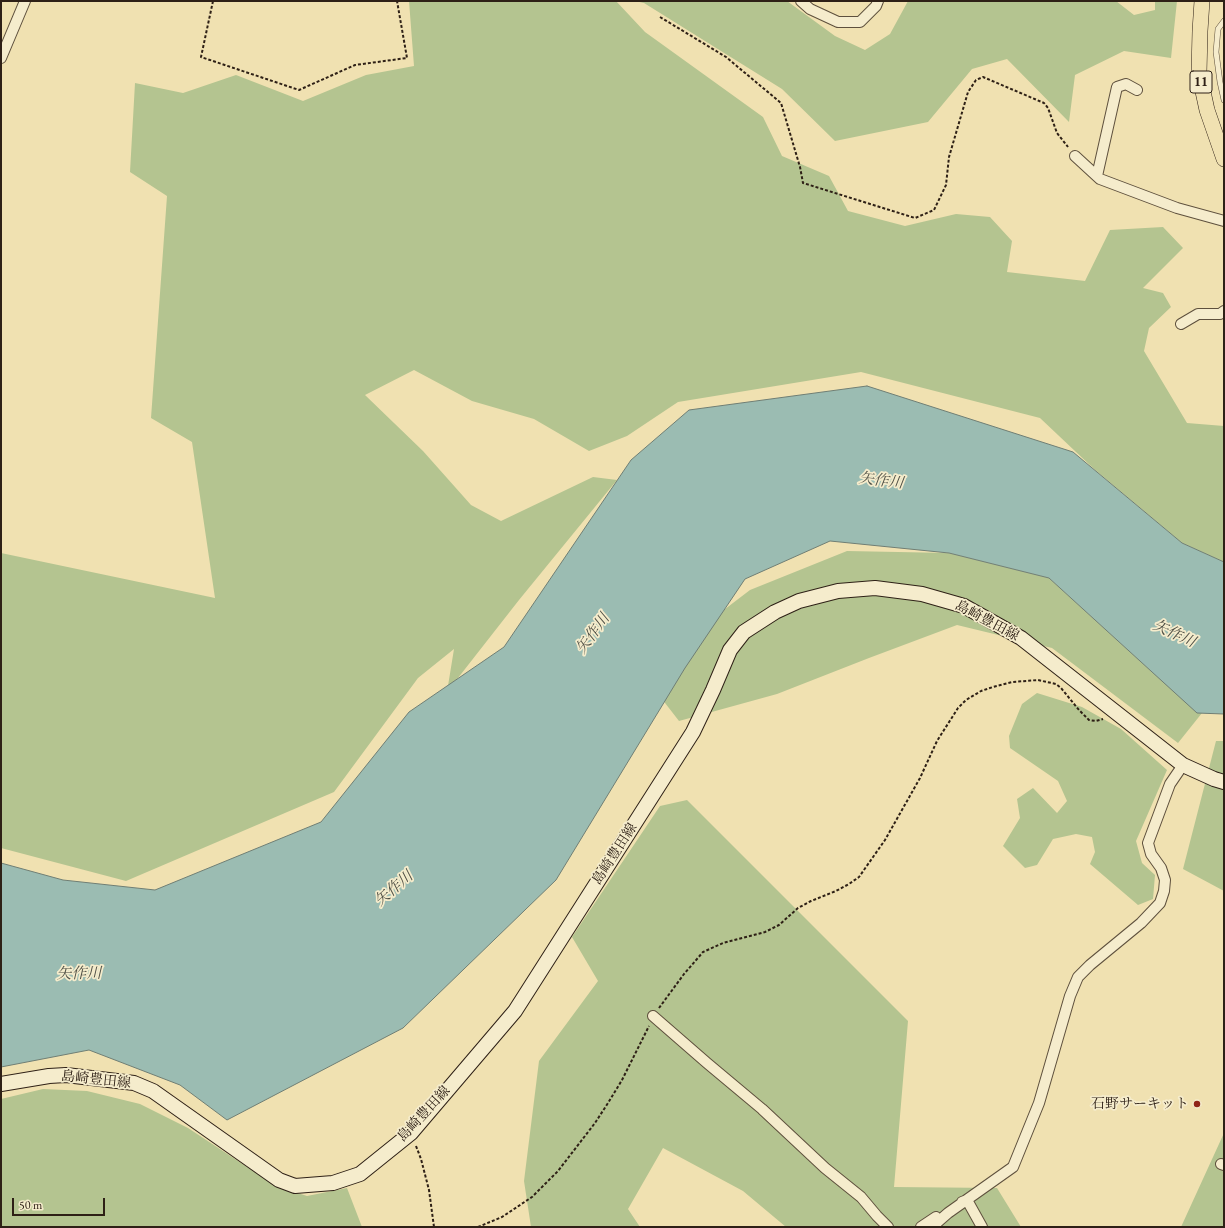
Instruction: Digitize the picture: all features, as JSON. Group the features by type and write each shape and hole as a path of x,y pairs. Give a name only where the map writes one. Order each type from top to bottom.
{"main road":[{"name":"11","path":"1202,1 1199,73 1207,110 1224,159"},
{"name":"島崎豊田線","path":"1,1084 49,1076 66,1075 134,1083 153,1091 279,1180 295,1186 333,1183 360,1174 411,1133 515,1011 692,732 713,690 730,650 744,632 775,612 799,601 838,591 875,588 922,594 964,606 1021,638 1183,766 1224,782"}],"street":[{"path":"801,1 810,9 838,22 860,22 876,6 878,1"},
{"path":"1,58 24,5"},
{"path":"1097,176 1117,87 1126,84 1137,90"},
{"path":"1075,156 1100,179 1177,208 1224,221"},
{"path":"1181,324 1198,314 1220,314 1224,311"},
{"path":"932,1227 948,1213 1013,1167 1039,1103 1070,996 1078,977 1090,964 1141,923 1160,903 1164,891 1165,880 1161,868 1151,854 1148,843 1170,784 1183,766"},
{"path":"653,1016 762,1109 825,1168 861,1197 888,1227"},
{"path":"921,1227 937,1216 968,1200 982,1227"}],"lane":[{"path":"1224,21 1218,29 1216,52 1224,100"}],"path":[{"path":"213,1 201,57 299,90 355,65 407,58 397,1"},
{"path":"660,17 726,57 781,103 800,167 803,184 915,218 934,210 946,185 949,158 968,92 976,80 983,77 1044,103 1048,108 1057,133 1075,156"},
{"path":"478,1227 502,1217 532,1197 558,1171 596,1123 622,1080 653,1016 684,974 703,952 723,943 765,932 779,925 798,908 843,888 859,877 885,840 920,778 937,742 958,708 966,700 981,691 993,687 1012,682 1038,680 1056,684 1089,720 1096,721 1107,718"},
{"path":"411,1133 421,1159 434,1227"}],"green space":[{"path":"409,1 616,1 645,32 763,117 782,156 829,176 848,211 905,226 956,214 990,217 1012,241 1007,272 1085,281 1110,230 1163,227 1183,248 1143,288 1163,293 1171,307 1149,328 1144,351 1187,423 1224,426 1224,562 1182,543 1094,469 1040,418 861,372 678,402 627,436 589,451 534,419 472,401 414,370 365,395 423,451 471,505 501,521 593,477 617,480 519,600 447,692 454,649 418,678 334,792 126,881 1,848 1,553 215,598 192,442 151,418 167,196 130,172 135,83 183,93 236,75 303,101 366,75 414,66"},
{"path":"635,1 787,1 835,36 865,50 890,34 908,1 1116,1 1134,15 1155,10 1155,1 1177,1 1171,58 1124,51 1075,75 1069,122 1007,59 972,69 928,122 835,141 782,89 644,3"},
{"path":"847,551 949,553 1049,578 1148,668 1202,713 1178,743 1052,648 957,625 777,694 679,721 648,681 674,648 750,590"},
{"path":"1037,693 1082,707 1121,729 1167,770 1136,841 1142,863 1155,875 1153,899 1138,905 1090,864 1095,852 1092,837 1076,834 1053,839 1037,865 1025,868 1003,846 1020,818 1017,799 1033,788 1057,813 1067,801 1058,781 1010,748 1009,736 1022,704"},
{"path":"1216,741 1224,741 1224,891 1183,869"},
{"path":"687,800 908,1021 894,1187 997,1188 1021,1227 786,1227 743,1191 663,1148 628,1209 640,1227 531,1227 524,1181 539,1061 598,981 572,937 660,806"},
{"path":"43,1089 87,1091 140,1104 188,1128 276,1186 307,1196 347,1188 362,1227 1,1227 1,1099"},
{"path":"1224,1133 1224,1227 1181,1227"}],"water":[{"name":"矢作川","path":"867,386 1073,452 1182,543 1224,562 1224,714 1197,713 1049,578 949,553 830,541 745,579 685,668 556,880 403,1028 227,1120 180,1085 89,1050 1,1067 1,863 63,880 155,890 321,822 409,712 504,647 631,460 689,410"}],"place":[{"name":"石野サーキット","path":"1197,1104"}]}
